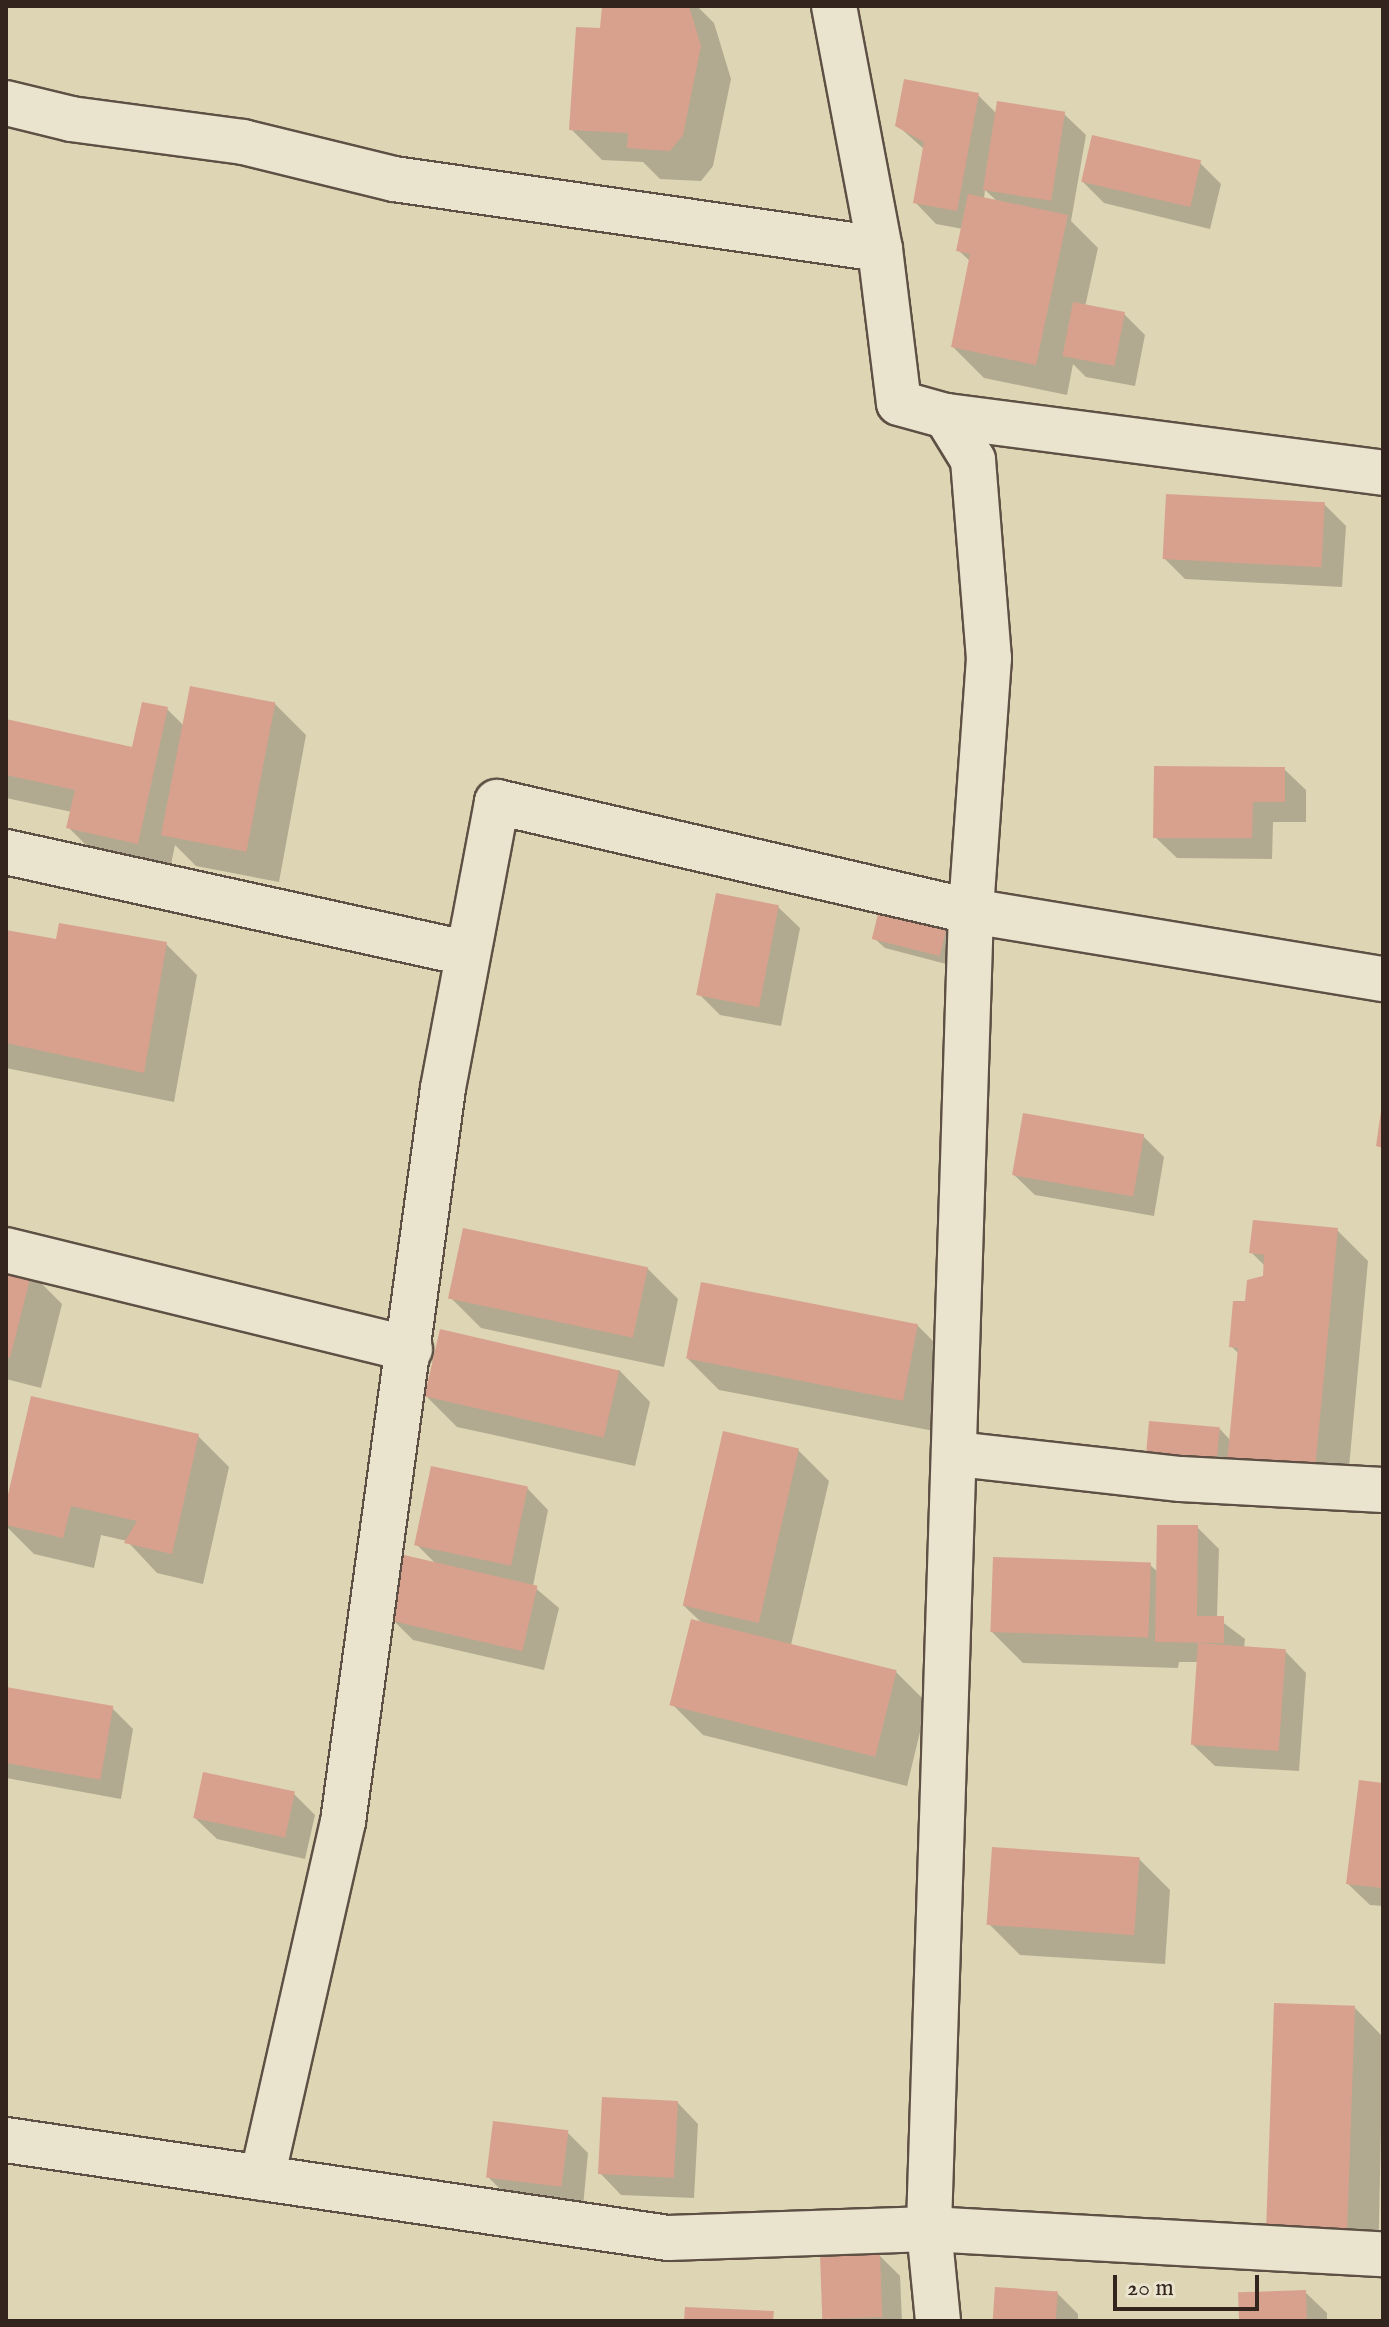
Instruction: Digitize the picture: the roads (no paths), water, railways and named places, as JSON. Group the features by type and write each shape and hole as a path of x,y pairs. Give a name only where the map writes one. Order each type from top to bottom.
{"street":[{"path":"834,6 880,249 899,403 946,416 1383,473"},
{"path":"6,103 71,119 243,142 394,179 880,249"},
{"path":"938,2321 929,2229 957,1454 971,911 989,658 973,460 946,416"},
{"path":"262,2178 343,1822 410,1349 443,1088 497,802 971,911 1383,979"},
{"path":"6,852 468,954"},
{"path":"6,1250 410,1349"},
{"path":"957,1454 1181,1479 1383,1490"},
{"path":"6,2140 668,2238 929,2229 1383,2254"}]}
